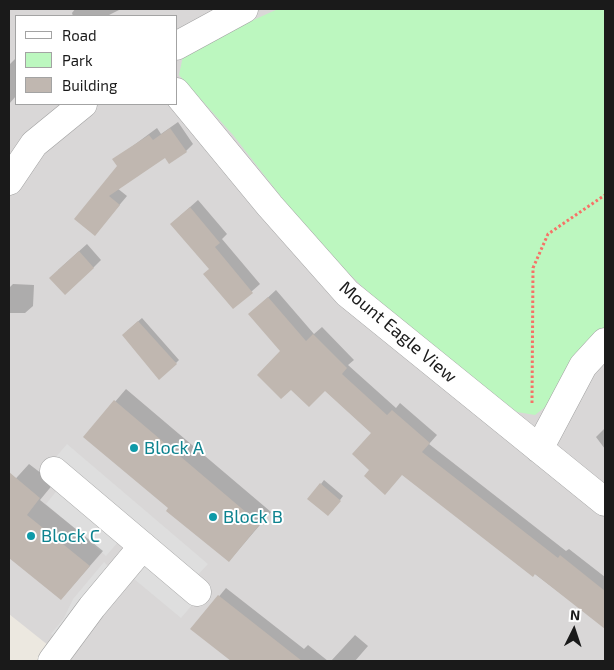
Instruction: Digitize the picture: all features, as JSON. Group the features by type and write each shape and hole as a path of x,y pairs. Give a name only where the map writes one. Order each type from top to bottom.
{"street":[{"path":"178,45 244,9"},
{"name":"Mount Eagle View","path":"178,94 270,206 347,293 605,502"},
{"path":"9,181 34,144 82,105"},
{"path":"539,449 583,366 605,342"},
{"path":"54,471 197,592"},
{"path":"52,661 92,607 143,546"}],"path":[{"path":"532,405 533,268 548,234 605,195"}],"shaded area":[{"path":"9,9 605,9 605,661 68,661 9,614"},
{"path":"67,444 208,564 195,578 55,458"},
{"path":"58,489 119,541 106,556 46,504"},
{"path":"104,562 110,568 57,639 51,634 64,618 73,599"},
{"path":"145,566 193,604 181,618 134,579"}],"green space":[{"path":"278,9 605,9 605,327 583,348 549,404 535,415 517,412 388,312 314,239 233,135 179,75 184,51"}],"building":[{"path":"170,128 187,152 169,164 165,158 109,196 120,205 95,236 74,219 117,166 112,159 149,135 153,140"},
{"path":"190,207 220,243 215,247 253,293 233,309 203,274 209,269 170,224"},
{"path":"79,251 94,268 65,295 49,278"},
{"path":"268,297 306,341 313,334 347,368 342,374 387,415 392,410 430,443 422,452 558,558 560,555 605,591 605,629 535,574 533,577 402,475 385,495 364,476 369,470 352,454 371,433 325,391 309,407 291,390 281,399 257,375 280,351 248,314"},
{"path":"138,321 177,364 159,380 122,335"},
{"path":"114,400 260,524 229,562 166,511 168,508 83,437"},
{"name":"Block C","path":"9,472 40,498 27,515 90,566 61,600 9,558"},
{"path":"320,483 341,501 328,516 307,499"},
{"path":"218,595 302,661 231,661 190,629"}],"place":[{"name":"Block A","path":"134,448"},
{"name":"Block B","path":"213,517"},
{"name":"Block C","path":"31,536"}]}
